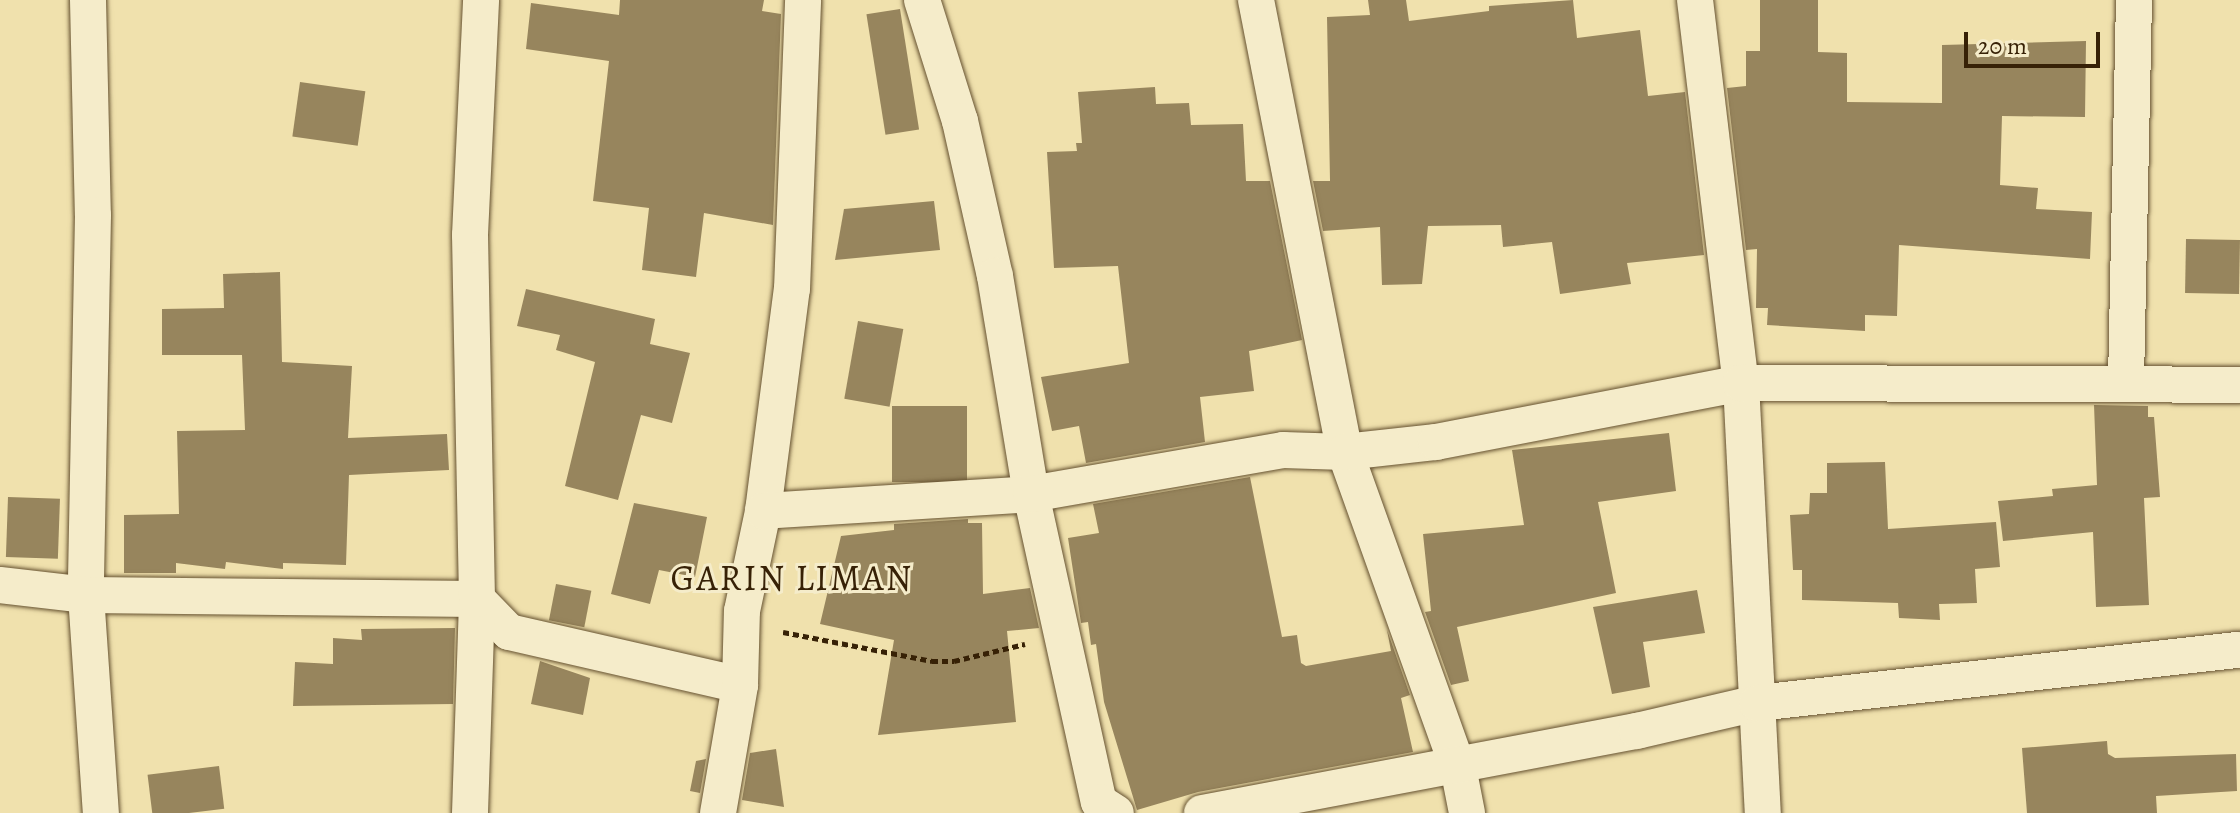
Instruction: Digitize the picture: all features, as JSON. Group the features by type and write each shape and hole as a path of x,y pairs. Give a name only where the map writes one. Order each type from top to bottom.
{"street":[{"path":"88,0 93,215 86,595 101,813"},
{"path":"470,813 477,599 470,235 481,0"},
{"path":"718,813 740,685 742,611 763,511 792,289 803,0"},
{"path":"922,0 960,121 995,276 1031,494 1099,802 1116,813"},
{"path":"1256,0 1345,452 1458,767 1467,813"},
{"path":"1695,0 1741,383 1763,813"},
{"path":"2126,381 2134,0"},
{"path":"763,511 1031,494 1283,450 1345,452 1436,442 1741,383 2126,381 2240,385"},
{"path":"0,585 86,595 477,599 509,632 740,685"},
{"path":"1202,813 1458,767 1757,703 2240,650"}],"path":[{"path":"742,611 785,633 932,661 954,661 1060,635"}],"building":[{"path":"620,0 764,0 762,11 781,14 773,225 704,213 696,277 642,270 649,208 593,201 609,61 526,49 531,3 619,15"},
{"path":"1368,0 1406,0 1409,21 1489,11 1489,6 1573,0 1577,38 1640,30 1648,96 1685,92 1704,255 1627,263 1631,284 1560,294 1552,242 1503,247 1501,225 1428,226 1422,284 1382,285 1380,227 1323,231 1313,181 1330,181 1327,17 1370,15"},
{"path":"1760,0 1818,0 1818,52 1847,53 1847,102 1942,103 1942,45 2086,41 2085,117 2002,116 2000,185 2038,188 2036,209 2092,212 2090,259 1899,245 1897,316 1865,315 1865,331 1767,325 1768,308 1756,308 1757,249 1746,250 1727,88 1746,86 1746,51 1760,51"},
{"path":"900,9 919,129 886,135 866,14"},
{"path":"300,82 365,91 358,146 292,136"},
{"path":"1155,87 1156,104 1189,103 1191,125 1243,124 1246,181 1270,181 1302,340 1249,351 1254,391 1200,397 1205,442 1086,463 1079,426 1052,431 1041,377 1129,363 1118,266 1054,268 1047,152 1077,151 1076,143 1082,143 1078,92"},
{"path":"934,201 940,250 835,260 844,209"},
{"path":"2186,239 2240,240 2239,294 2185,293"},
{"path":"280,272 282,362 352,366 348,438 447,434 449,470 349,475 346,565 283,563 283,569 226,562 225,569 176,563 176,573 124,573 124,515 179,514 177,431 245,430 242,355 162,355 162,309 224,308 223,274"},
{"path":"526,289 655,319 650,344 690,353 672,423 641,415 618,500 565,486 595,362 556,350 560,335 517,326"},
{"path":"858,321 903,329 890,407 844,399"},
{"path":"2094,405 2148,406 2148,417 2154,417 2160,497 2144,498 2149,605 2096,607 2093,532 2003,541 1998,501 2053,496 2052,489 2097,485"},
{"path":"892,406 967,406 967,482 892,482"},
{"path":"1669,433 1676,491 1598,502 1616,593 1457,627 1469,681 1451,685 1425,612 1431,611 1423,534 1524,525 1512,450"},
{"path":"1885,462 1888,529 1996,522 2000,567 1975,569 1977,603 1939,604 1940,620 1899,618 1898,603 1802,600 1802,570 1793,570 1790,515 1809,514 1810,493 1827,493 1827,463"},
{"path":"1250,477 1282,637 1297,635 1301,663 1306,666 1391,651 1387,630 1410,695 1401,698 1413,752 1198,792 1137,810 1104,702 1096,644 1091,645 1088,622 1081,623 1068,538 1099,533 1093,504"},
{"path":"8,497 60,499 58,559 6,557"},
{"path":"634,503 707,517 695,577 659,570 650,604 611,594"},
{"path":"968,519 968,523 982,523 983,594 1030,588 1039,628 1007,631 1016,722 878,735 894,640 820,624 841,536 894,530 894,524"},
{"path":"556,584 591,591 584,627 549,620"},
{"path":"1697,590 1705,633 1643,642 1650,687 1612,694 1593,607"},
{"path":"455,628 453,704 293,706 295,662 333,664 333,638 362,640 361,629"},
{"path":"540,661 590,678 583,715 531,704"},
{"path":"2107,741 2108,754 2115,758 2236,754 2237,791 2156,796 2157,813 2027,813 2022,748"},
{"path":"776,749 784,807 742,800 750,753"},
{"path":"706,759 700,793 690,791 696,761"},
{"path":"219,766 224,809 152,813 148,775"}],"district":[{"name":"GARIN LIMAN","path":"792,578"}]}
